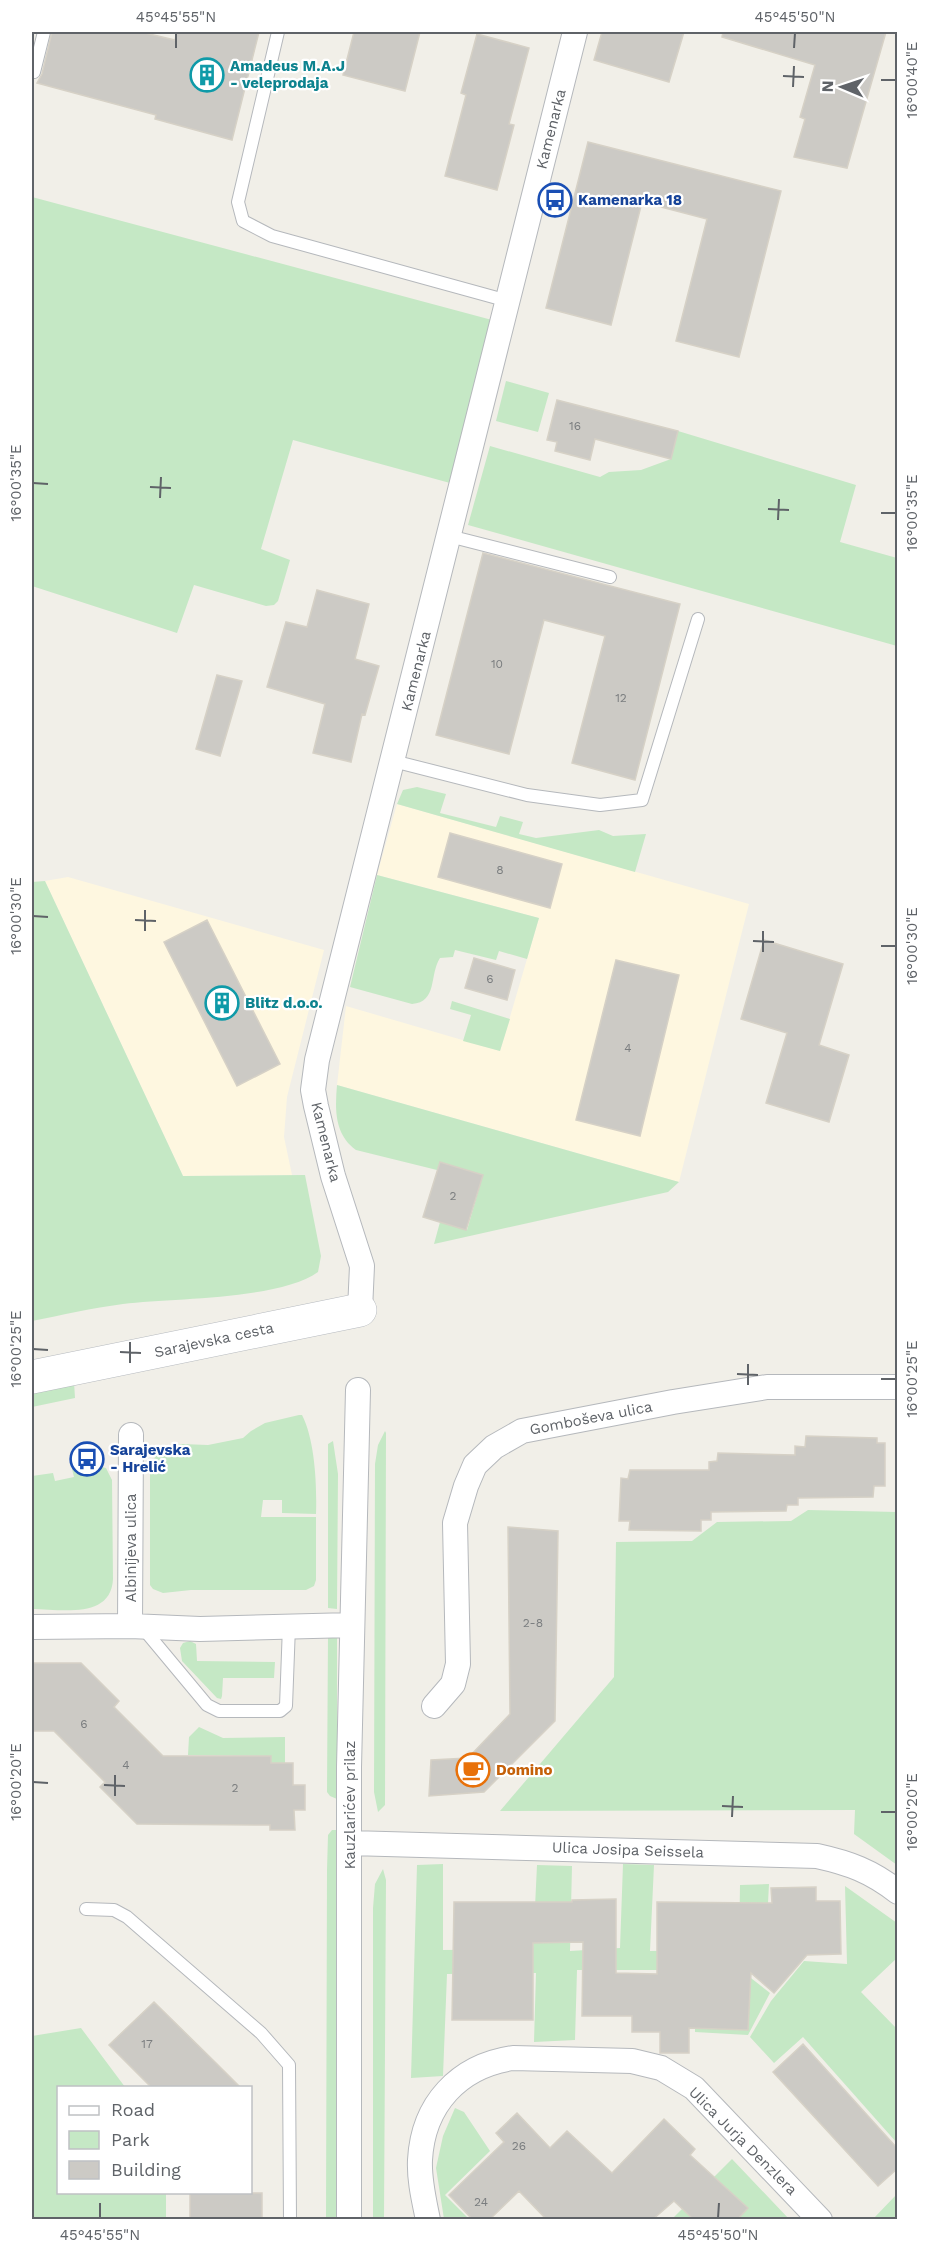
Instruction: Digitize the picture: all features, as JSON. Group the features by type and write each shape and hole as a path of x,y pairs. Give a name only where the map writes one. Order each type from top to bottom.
{"main road":[{"name":"Sarajevska cesta","path":"32,1377 360,1310"}],"street":[{"name":"Kamenarka","path":"360,1310 362,1266 333,1176 313,1090 316,1060 576,32"},
{"name":"Gomboševa ulica","path":"434,1706 453,1684 458,1664 455,1523 475,1465 494,1447 522,1431 673,1402 767,1387 897,1387"},
{"name":"Kauzlarićev prilaz","path":"349,2220 349,1767 358,1390"},
{"name":"Albinijeva ulica","path":"131,1434 136,1626"},
{"path":"32,1627 136,1626 200,1629 352,1625"},
{"name":"Ulica Josipa Seissela","path":"350,1843 817,1856 845,1862 878,1876 897,1892"},
{"name":"Ulica Jurja Denzlera","path":"428,2220 421,2182 420,2160 424,2133 433,2110 447,2090 464,2076 496,2061 513,2058 632,2061 661,2068 694,2088 820,2220"}],"lane":[{"path":"34,72 44,32"},
{"path":"278,32 238,201 243,221 272,236 508,301"},
{"path":"449,536 610,577"},
{"path":"393,761 527,795 600,805 642,800 698,619"},
{"path":"136,1626 207,1705 219,1711 280,1711 286,1706 289,1626"},
{"path":"86,1909 114,1910 127,1917 261,2033 290,2065 290,2220"}],"shaded area":[{"path":"397,804 749,904 679,1182 337,1085 346,1006 500,1051 539,918 377,875"},
{"path":"68,877 324,950 287,1097 284,1137 292,1175 183,1176 45,881"}],"green space":[{"path":"32,197 492,320 450,483 293,440 261,549 290,560 278,601 274,605 266,606 194,585 177,633 32,586"},
{"path":"506,381 549,393 538,432 496,421"},
{"path":"678,431 856,485 840,542 897,558 897,646 468,525 490,446 600,477 609,472 641,470 671,459"},
{"path":"417,787 446,794 440,813 496,827 500,816 523,822 519,834 536,838 599,830 613,836 646,834 635,872 397,804 403,790"},
{"path":"377,875 539,918 527,959 499,951 496,960 455,950 453,957 440,958 432,987 426,998 412,1004 350,987"},
{"path":"45,881 183,1176 305,1175 321,1256 318,1272 278,1288 252,1293 123,1304 32,1321 32,882"},
{"path":"452,1001 510,1019 500,1051 463,1041 471,1015 450,1009"},
{"path":"337,1085 679,1182 668,1192 434,1244 440,1222 467,1230 483,1175 440,1162 437,1170 356,1150 349,1144 340,1129 336,1112"},
{"path":"74,1382 75,1398 32,1407 32,1393"},
{"path":"302,1415 310,1437 315,1477 316,1514 282,1513 282,1500 263,1500 261,1517 316,1517 316,1580 314,1586 306,1590 191,1590 163,1593 153,1589 150,1585 150,1473 155,1457 169,1446 208,1445 243,1438 265,1423"},
{"path":"385,1431 385,1805 378,1812 374,1792 375,1464 378,1445"},
{"path":"333,1441 338,1474 337,1609 328,1608 328,1444"},
{"path":"93,1465 106,1468 112,1480 113,1579 110,1592 94,1607 69,1610 32,1609 32,1476 53,1473 55,1481 74,1477 72,1469"},
{"path":"808,1510 897,1512 897,1865 854,1834 855,1810 500,1811 614,1677 616,1542 692,1541 717,1522 791,1521"},
{"path":"328,1636 337,1636 337,1799 327,1792"},
{"path":"190,1641 196,1644 197,1661 275,1662 274,1678 223,1678 222,1696 221,1699 217,1698 182,1661 180,1648 183,1643"},
{"path":"199,1727 223,1738 285,1737 285,1763 271,1763 270,1756 188,1755 189,1737"},
{"path":"332,1830 336,1830 336,2219 326,2220 327,1870 328,1835"},
{"path":"443,1864 443,1950 533,1949 537,1865 572,1866 570,1951 620,1948 623,1864 654,1865 650,1951 739,1950 740,1885 769,1884 766,1942 733,1964 770,1993 748,2035 695,2032 695,1999 681,1970 577,1970 575,2040 534,2042 536,1973 447,1974 443,2076 411,2078 417,1865"},
{"path":"383,1869 386,1880 384,2219 373,2220 373,1908 375,1884"},
{"path":"845,1886 897,1923 897,1958 861,1992 897,2029 897,2143 803,2037 774,2063 750,2037 771,2001 804,1961 847,1964"},
{"path":"81,2028 124,2086 57,2086 57,2194 166,2194 166,2219 32,2219 32,2036"},
{"path":"455,2108 464,2112 490,2151 445,2195 469,2219 444,2219 436,2168 443,2136"},
{"path":"732,2159 789,2219 671,2220"},
{"path":"897,2194 897,2219 873,2219"}],"building":[{"path":"52,32 141,32 175,40 177,32 259,32 232,140 155,119 156,115 37,83 42,74"},
{"path":"354,32 420,32 405,91 343,75"},
{"path":"602,32 684,32 669,82 594,60"},
{"path":"723,32 886,32 847,168 794,157 805,119 800,117 815,65 722,37"},
{"path":"477,34 529,48 509,124 514,125 497,190 445,176 466,95 461,93"},
{"path":"588,142 781,191 739,357 676,341 707,219 642,202 611,325 546,308"},
{"path":"557,400 678,431 671,459 595,439 590,460 555,451 557,442 547,440"},
{"path":"483,553 680,604 635,780 572,763 605,636 544,620 509,754 436,735"},
{"path":"317,590 369,604 355,659 379,666 365,715 362,714 351,762 313,753 325,704 267,687 286,622 307,627"},
{"path":"217,675 242,681 220,756 196,749"},
{"path":"450,833 562,864 550,908 438,877"},
{"name":"Blitz d.o.o.","path":"207,920 280,1064 237,1086 164,942"},
{"path":"764,940 843,964 819,1045 849,1055 829,1122 766,1103 787,1033 741,1019"},
{"path":"474,958 515,970 507,1000 465,988"},
{"path":"616,960 679,975 640,1136 576,1120"},
{"path":"440,1162 483,1175 466,1230 423,1217"},
{"path":"806,1436 877,1438 877,1443 885,1443 885,1486 874,1486 873,1497 798,1498 798,1505 787,1505 786,1511 711,1512 711,1520 701,1520 701,1531 629,1530 630,1521 619,1521 621,1478 628,1479 630,1470 709,1470 709,1462 717,1461 718,1453 795,1455 795,1446 805,1447"},
{"path":"508,1527 558,1531 555,1721 484,1792 429,1796 431,1760 468,1758 510,1714"},
{"path":"32,1663 81,1663 119,1701 114,1707 163,1756 271,1756 271,1763 293,1763 293,1785 305,1785 305,1810 294,1810 295,1830 270,1830 270,1825 137,1824 100,1787 105,1782 54,1731 32,1731"},
{"path":"816,1887 816,1901 840,1901 841,1954 807,1955 774,1993 751,1973 748,2030 689,2028 689,2053 660,2053 660,2032 632,2032 632,2016 582,2016 583,1942 533,1943 533,2020 452,2020 454,1902 572,1902 572,1900 616,1899 616,1973 657,1974 657,1902 772,1903 771,1888"},
{"path":"154,2002 239,2086 150,2086 109,2045"},
{"path":"803,2044 897,2148 897,2169 878,2186 773,2072"},
{"path":"517,2113 550,2148 567,2131 612,2173 664,2119 695,2149 690,2155 748,2208 737,2220 694,2220 674,2201 652,2220 547,2220 519,2191 489,2220 473,2220 449,2195 504,2142 496,2133"},
{"path":"262,2193 262,2220 190,2220 190,2194"}],"place":[{"name":"Amadeus M.A.J - veleprodaja","path":"207,75"},
{"name":"Kamenarka 18","path":"555,200"},
{"name":"Blitz d.o.o.","path":"222,1003"},
{"name":"Sarajevska - Hrelić","path":"87,1459"},
{"name":"Domino","path":"473,1770"}]}
